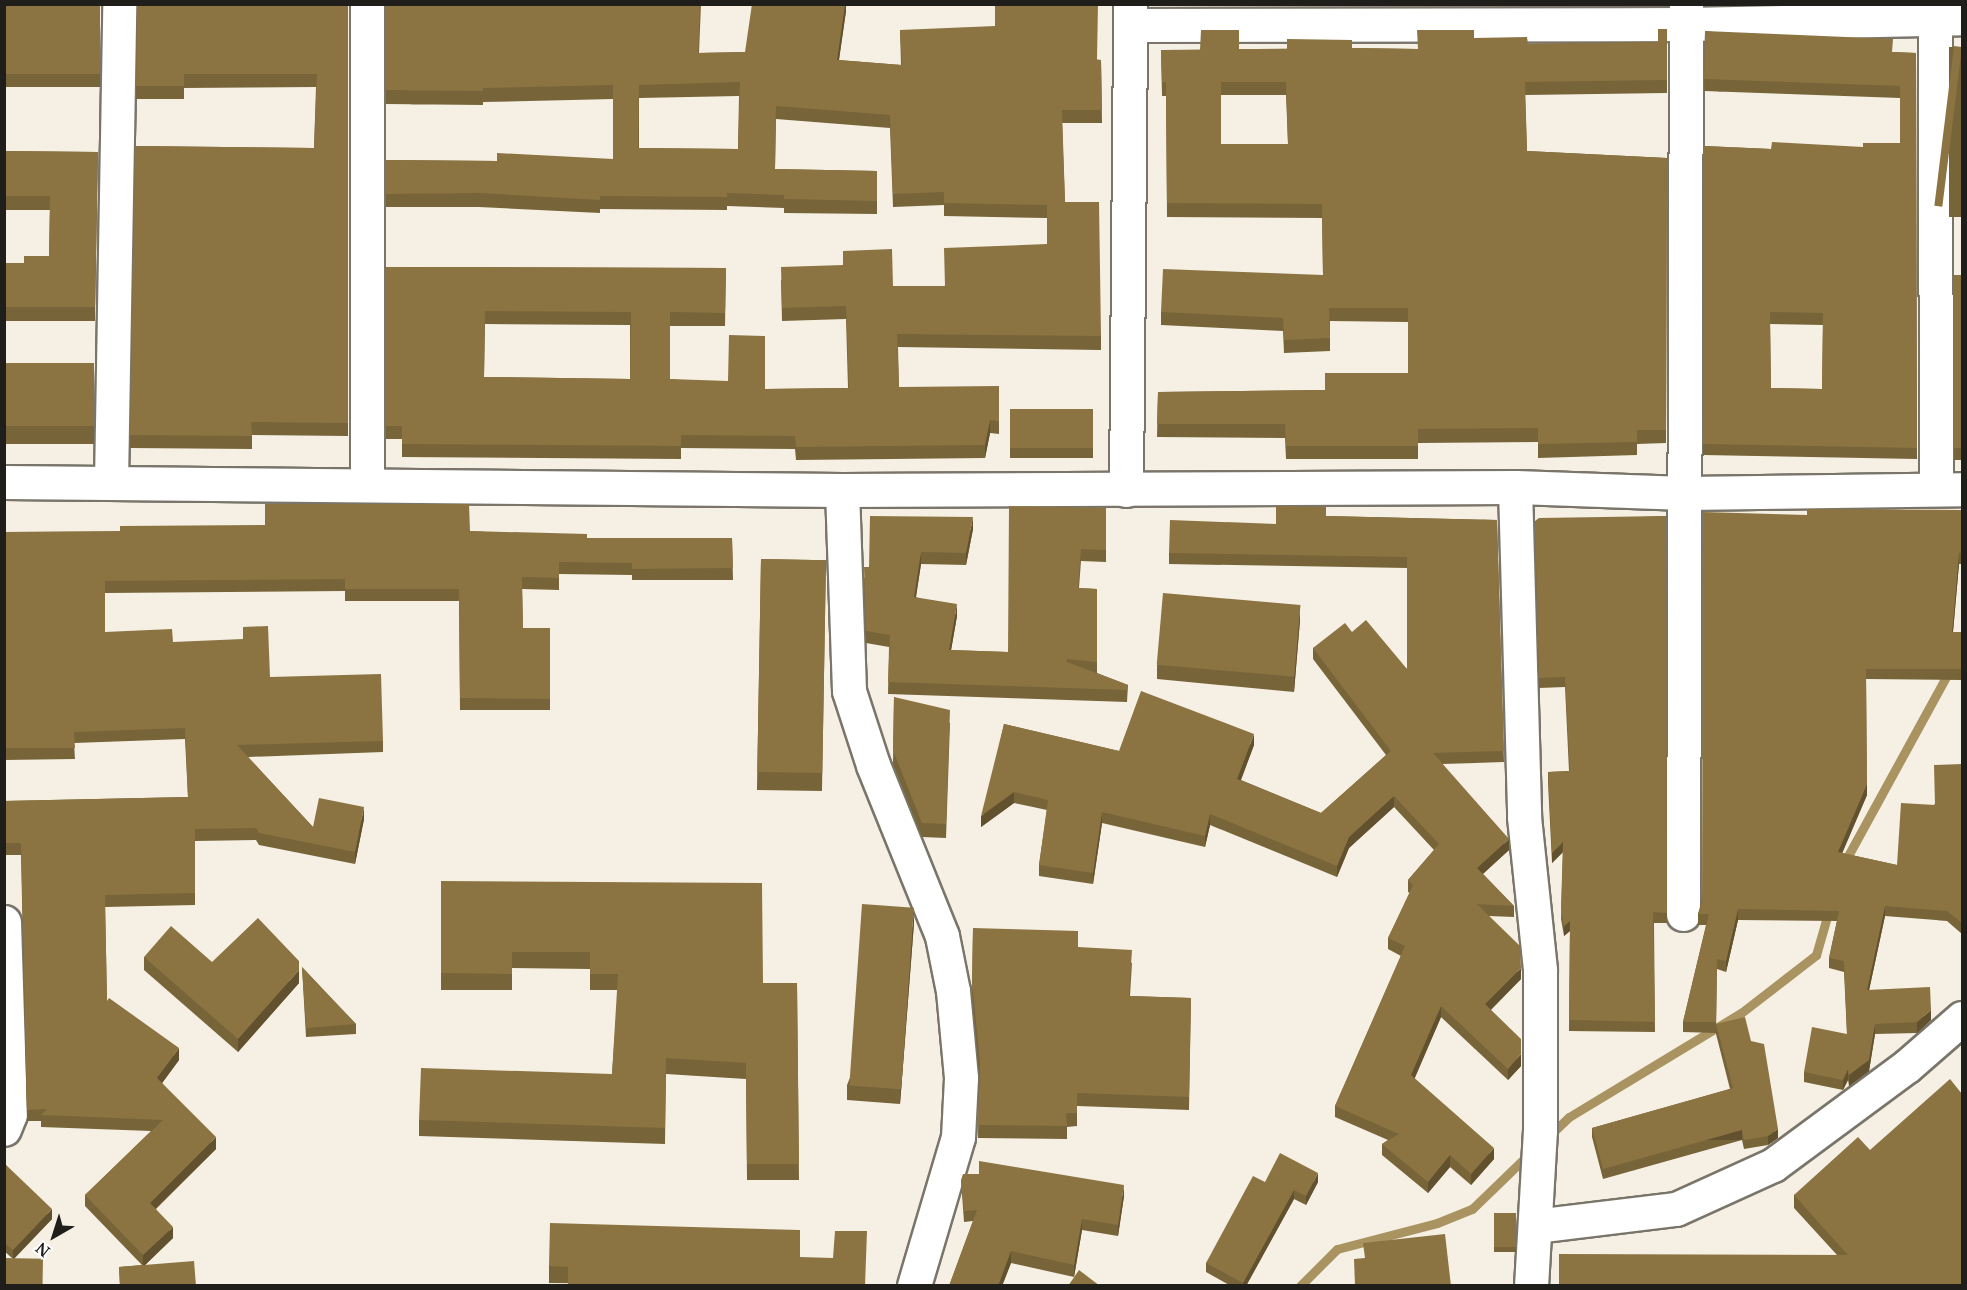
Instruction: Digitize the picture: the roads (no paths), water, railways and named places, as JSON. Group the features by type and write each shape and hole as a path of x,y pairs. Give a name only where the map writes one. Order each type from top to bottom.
{"street":[{"path":"111,482 119,4"},
{"path":"367,4 367,484"},
{"path":"4,482 842,490 1126,490 1515,487 1685,493 1949,488 1944,13 1130,15 1126,490"},
{"path":"1683,914 1687,14"},
{"path":"1515,487 1524,817 1540,970 1540,1130 1531,1286"},
{"path":"842,490 849,692 873,765 942,936 955,1013 961,1078 958,1137 914,1286"},
{"path":"4,922 10,1114 4,1129"},
{"path":"1535,1226 1676,1209 1773,1165 1907,1066 1962,1018"}],"waterway":[{"path":"1843,865 1962,648"},
{"path":"1547,1138 1569,1117 1741,1013 1816,955 1829,910"},
{"path":"1300,1286 1337,1249 1437,1223 1472,1209 1530,1153"}]}
